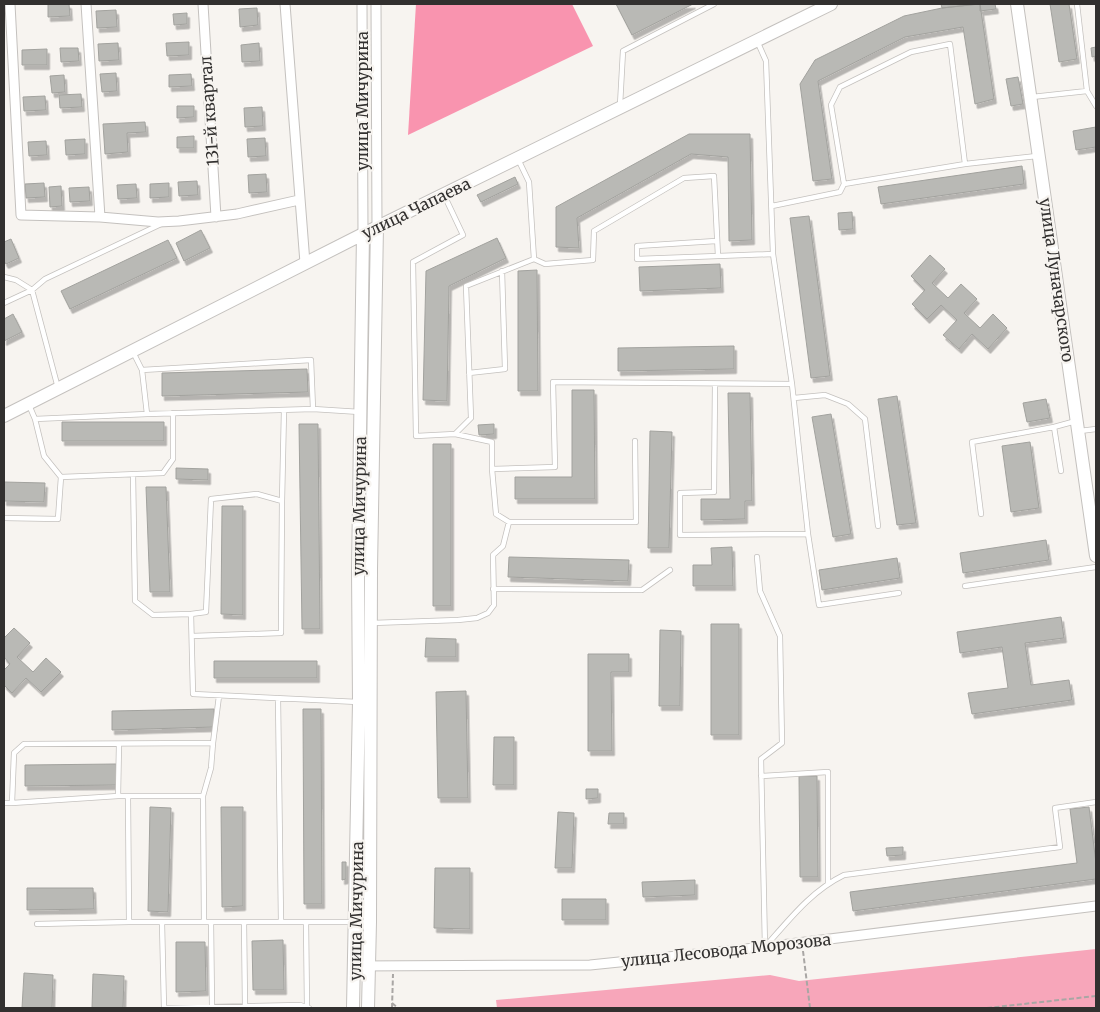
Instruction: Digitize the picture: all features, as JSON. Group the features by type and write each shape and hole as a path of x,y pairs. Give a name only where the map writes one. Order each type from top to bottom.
{"street":[{"path":"10,4 21,215 100,217 166,222 216,217 299,200"},
{"path":"86,4 100,217"},
{"name":"131-й квартал","path":"202,4 216,217"},
{"path":"285,4 305,264"},
{"name":"улица Мичурина","path":"353,1008 359,702 358,570 363,234 362,4"},
{"name":"улица Мичурина","path":"368,1008 377,227 376,4"},
{"name":"улица Луначарского","path":"1017,4 1078,426 1092,490 1096,556"},
{"name":"улица Чапаева","path":"4,416 363,234 825,5"},
{"name":"улица Лесовода Морозова","path":"354,966 590,965 765,947 1096,906"}],"lane":[{"path":"620,108 623,51 714,4"},
{"path":"1077,4 1087,91 1096,106"},
{"path":"757,40 766,61 774,254 794,398 808,534 819,605 900,593"},
{"path":"772,206 840,192 844,184 831,105 840,87 911,52 950,44 965,164"},
{"path":"1030,97 1087,91"},
{"path":"844,184 965,164 1039,155"},
{"path":"518,158 529,182 534,259"},
{"path":"454,434 470,418 466,286 534,259 545,264 593,260 594,231 684,178 714,176 718,256"},
{"path":"444,195 463,235 413,262 416,436 454,434 492,442 496,514 509,522 636,522 635,441"},
{"path":"4,304 32,290 45,279 166,222"},
{"path":"716,241 637,246 637,258 774,254"},
{"path":"469,373 505,369 502,272"},
{"path":"4,277 16,280 32,290 59,389"},
{"path":"132,351 142,370 148,414"},
{"path":"142,370 311,360 312,409"},
{"path":"492,469 555,467 553,382 792,384"},
{"path":"715,384 714,492 680,493 680,535 808,534"},
{"path":"794,398 825,395 848,404 865,419 878,526"},
{"path":"4,518 58,519 62,477 44,456 35,419 28,404"},
{"path":"35,419 312,409 361,412"},
{"path":"192,636 282,633 284,410"},
{"path":"62,477 163,472 173,459 173,413"},
{"path":"981,514 972,442 1054,427 1078,426 1096,429"},
{"path":"1054,427 1061,471"},
{"path":"133,474 135,601 153,615 206,612 211,499 257,494 282,501"},
{"path":"371,623 477,618 488,613 494,605 493,555 503,546 509,522"},
{"path":"757,557 760,591 780,636 782,743 761,759 765,947"},
{"path":"965,586 1096,567"},
{"path":"494,589 642,590 670,570"},
{"path":"191,614 193,694 359,702"},
{"path":"204,922 203,796 211,768 212,743 219,696"},
{"path":"278,698 281,922"},
{"path":"12,803 14,753 24,744 212,743"},
{"path":"118,796 119,744"},
{"path":"761,776 828,772 828,883"},
{"path":"4,803 118,796 203,796"},
{"path":"128,797 129,922"},
{"path":"765,947 802,906 828,883 844,875 1060,846 1055,808 1096,802"},
{"path":"211,922 212,1007"},
{"path":"244,922 245,1006"},
{"path":"162,923 164,1008 300,1006 308,1008 306,922"},
{"path":"37,924 370,922"}],"path":[{"path":"802,942 810,1008"},
{"path":"392,1008 393,967"},
{"path":"987,1008 1096,996"},
{"path":"392,1004 398,1008"}],"shaded area":[{"path":"416,4 572,4 593,46 408,135"},
{"path":"1096,949 1096,1008 497,1008 496,1000 770,975 799,981"}],"building":[{"path":"48,4 69,4 70,16 48,17"},
{"path":"616,4 693,4 632,35"},
{"path":"941,4 978,4 942,8"},
{"path":"980,4 994,99 975,104 963,27 905,37 818,81 832,179 813,181 800,84 815,60 904,16 942,8"},
{"path":"980,4 995,4 996,9 980,11"},
{"path":"1050,4 1069,4 1077,59 1059,62"},
{"path":"257,8 258,25 240,27 239,9"},
{"path":"116,10 117,27 97,28 96,11"},
{"path":"187,13 187,24 174,25 173,14"},
{"path":"189,42 189,55 167,56 166,43"},
{"path":"118,43 119,60 99,61 98,44"},
{"path":"259,43 260,61 242,62 241,45"},
{"path":"1096,47 1096,56 1092,57 1091,48"},
{"path":"60,48 78,48 79,61 61,62"},
{"path":"47,49 47,65 22,65 22,50"},
{"path":"116,73 117,91 102,92 100,74"},
{"path":"191,74 192,86 169,87 169,75"},
{"path":"64,75 65,92 52,93 50,76"},
{"path":"1018,77 1023,104 1011,106 1006,79"},
{"path":"81,94 82,107 60,108 59,95"},
{"path":"45,96 46,110 24,111 23,97"},
{"path":"177,106 194,106 194,117 177,118"},
{"path":"262,107 263,126 245,127 244,108"},
{"path":"145,122 146,132 127,133 128,152 105,154 103,124"},
{"path":"1096,127 1096,147 1076,150 1073,131"},
{"path":"689,134 750,134 752,240 729,241 728,157 691,154 577,218 579,248 556,247 556,207"},
{"path":"194,136 194,148 177,148 177,137"},
{"path":"265,138 266,156 248,157 247,139"},
{"path":"85,139 85,154 66,155 65,140"},
{"path":"46,141 47,155 29,156 28,142"},
{"path":"1022,166 1024,184 881,204 878,187"},
{"path":"266,174 267,192 249,193 248,175"},
{"path":"515,177 518,184 481,202 477,195"},
{"path":"197,181 198,195 179,196 178,182"},
{"path":"44,183 45,197 26,198 25,184"},
{"path":"169,183 169,197 150,198 150,184"},
{"path":"136,184 137,198 118,199 117,185"},
{"path":"61,186 62,206 50,207 49,187"},
{"path":"89,187 90,201 70,202 69,188"},
{"path":"852,212 853,229 839,230 838,213"},
{"path":"809,216 830,376 811,378 790,218"},
{"path":"201,230 210,248 184,261 176,243"},
{"path":"497,238 506,258 449,286 447,401 423,400 426,271"},
{"path":"11,239 19,258 6,264 4,261 4,242"},
{"path":"168,240 177,258 70,309 61,291"},
{"path":"930,255 945,269 932,283 948,298 961,284 977,299 964,313 980,328 993,314 1007,328 988,349 972,334 959,349 943,335 957,320 941,305 927,319 912,304 925,290 911,276"},
{"path":"720,264 721,288 640,291 639,267"},
{"path":"537,270 538,391 518,391 518,271"},
{"path":"13,314 22,332 4,341 4,319"},
{"path":"734,346 734,369 618,371 618,348"},
{"path":"307,369 308,392 162,396 162,373"},
{"path":"572,390 594,390 595,499 515,499 515,477 572,477"},
{"path":"728,393 750,393 752,501 745,501 745,519 701,520 701,499 730,499"},
{"path":"897,396 916,523 897,525 878,399"},
{"path":"1046,399 1050,418 1027,422 1023,403"},
{"path":"831,414 851,534 833,537 812,417"},
{"path":"62,422 164,422 164,441 62,441"},
{"path":"299,424 318,424 320,629 302,629"},
{"path":"494,424 494,434 479,435 478,425"},
{"path":"650,431 672,432 669,548 648,548"},
{"path":"1030,442 1039,508 1011,512 1002,446"},
{"path":"433,444 451,444 451,606 433,606"},
{"path":"176,468 208,469 208,480 176,479"},
{"path":"4,482 45,483 44,502 4,501"},
{"path":"146,487 166,487 170,592 150,592"},
{"path":"222,506 243,506 243,615 221,614"},
{"path":"1046,540 1049,560 963,573 960,553"},
{"path":"732,547 733,586 693,586 693,565 712,565 711,548"},
{"path":"509,557 629,560 628,581 508,577"},
{"path":"897,558 900,578 822,590 819,570"},
{"path":"1061,617 1064,638 1025,643 1031,685 1069,680 1072,700 972,714 968,693 1008,688 1002,647 960,653 957,632"},
{"path":"711,624 739,624 739,735 711,735"},
{"path":"14,628 30,643 17,657 33,672 46,658 61,672 41,692 26,678 12,693 4,685 4,670 10,664 4,657 4,638"},
{"path":"660,630 681,631 680,706 659,706"},
{"path":"426,638 456,639 456,657 425,657"},
{"path":"588,654 629,654 629,672 611,672 612,751 588,751"},
{"path":"214,661 317,661 317,678 214,678"},
{"path":"466,691 468,798 438,798 436,692"},
{"path":"214,709 214,727 112,730 112,711"},
{"path":"303,709 321,709 322,904 304,904"},
{"path":"494,737 514,737 514,785 493,785"},
{"path":"116,764 117,785 25,786 25,765"},
{"path":"799,776 817,776 818,877 800,877"},
{"path":"586,789 598,789 598,798 586,799"},
{"path":"150,807 171,808 168,912 148,911"},
{"path":"221,807 243,807 243,906 222,907"},
{"path":"1089,807 1096,863 1096,879 853,911 850,892 1077,863 1070,809"},
{"path":"558,812 574,813 572,868 555,868"},
{"path":"609,813 624,813 624,824 608,824"},
{"path":"903,847 903,855 887,856 886,848"},
{"path":"342,862 346,862 346,879 342,880"},
{"path":"435,868 470,868 470,929 434,928"},
{"path":"695,880 695,895 643,897 642,882"},
{"path":"27,888 93,888 94,909 27,910"},
{"path":"562,899 606,899 606,920 562,920"},
{"path":"283,940 284,990 253,990 252,941"},
{"path":"176,942 205,942 206,991 176,992"},
{"path":"24,973 53,975 52,1008 22,1008"},
{"path":"93,974 124,976 123,1008 92,1008"}]}
